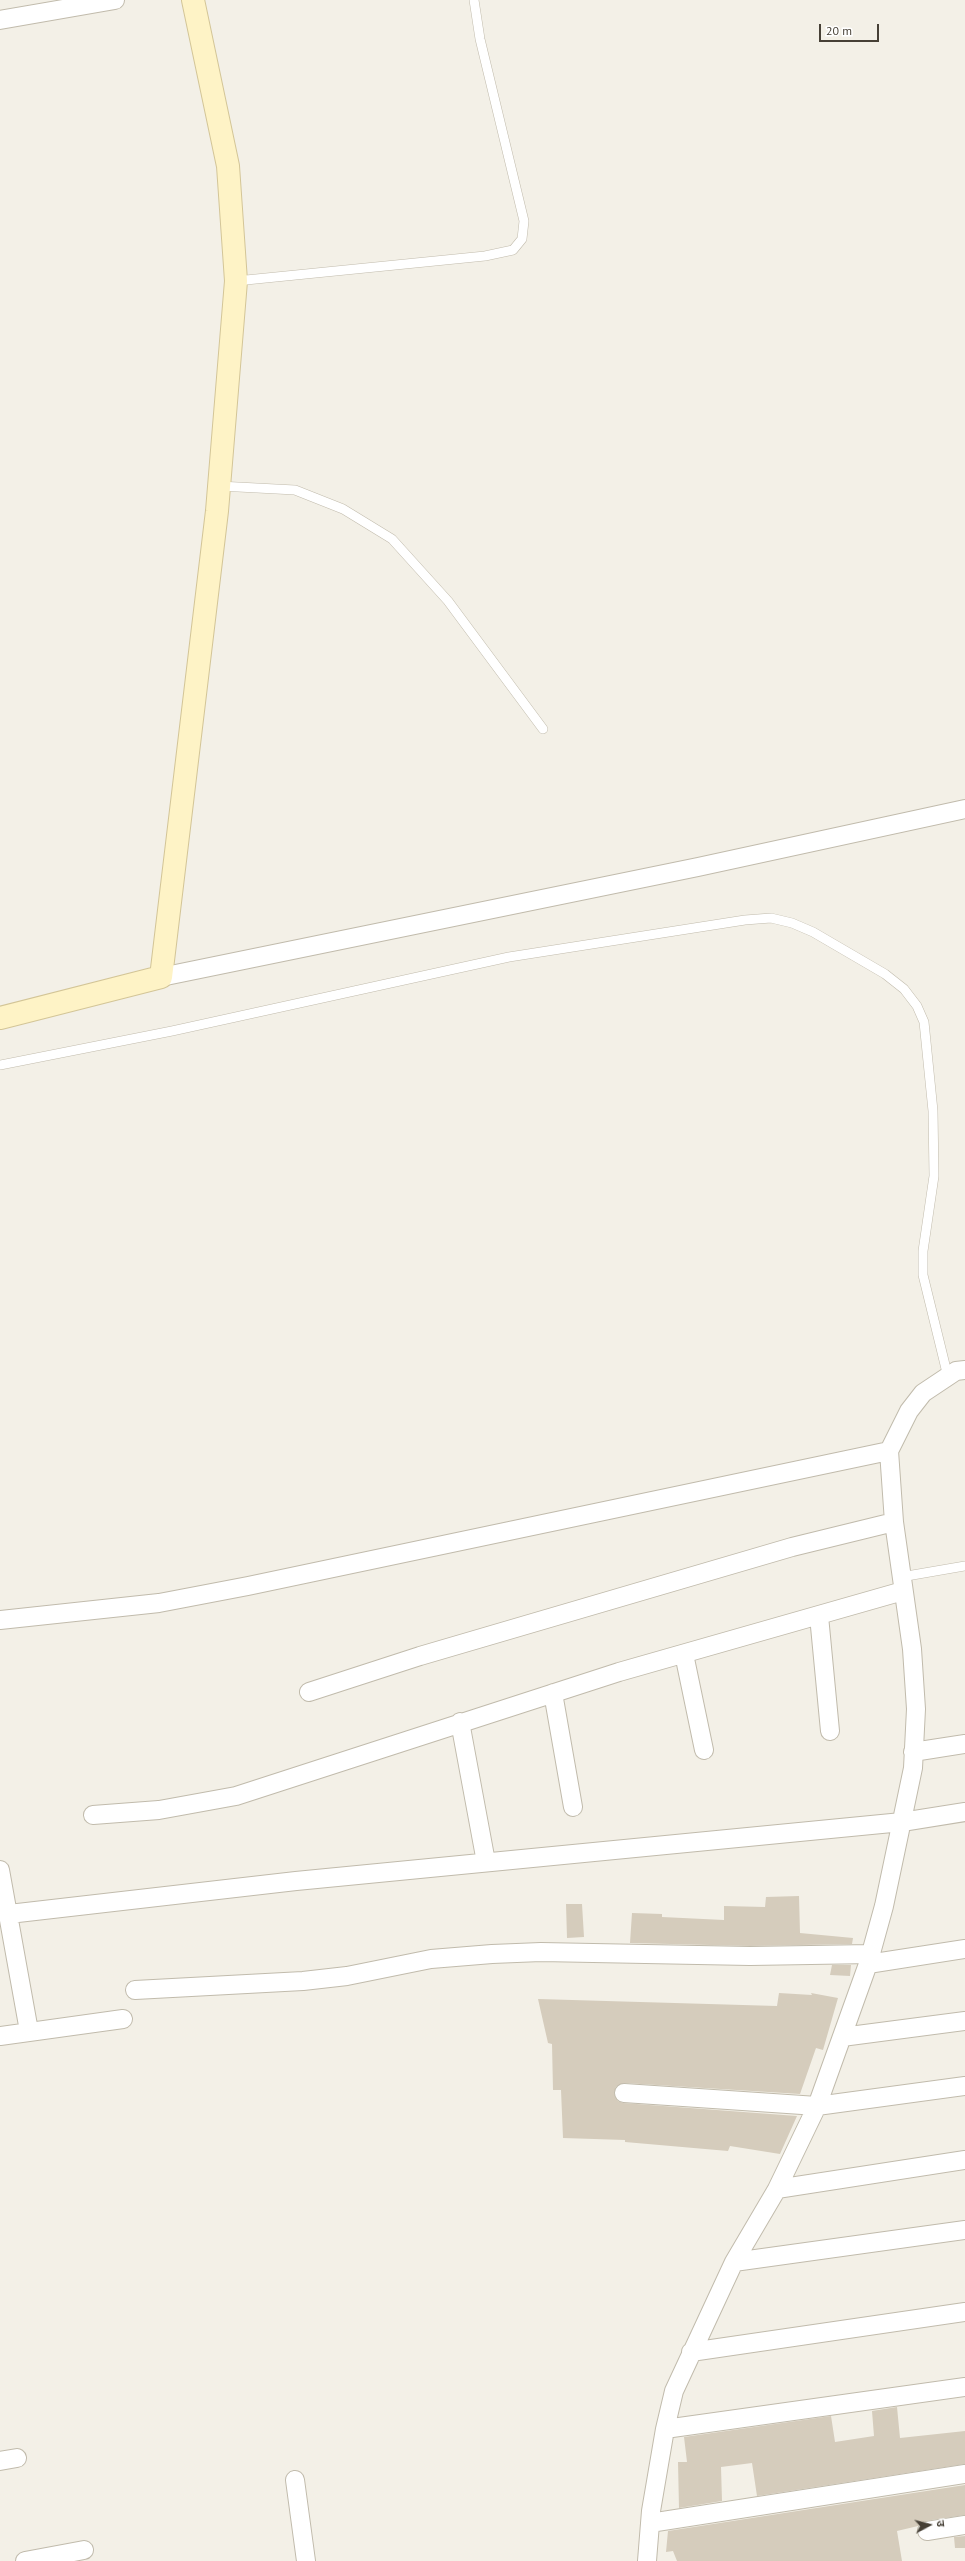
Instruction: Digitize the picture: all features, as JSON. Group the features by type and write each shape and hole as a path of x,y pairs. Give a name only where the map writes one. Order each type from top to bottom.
{"street":[{"path":"0,20 115,0"},
{"path":"160,977 219,486 236,282 228,166 193,0"},
{"path":"0,1018 160,977 698,867 965,809"},
{"path":"647,2561 650,2523 665,2430 674,2391 734,2262 777,2189 817,2106 870,1959 902,1822 913,1752 916,1709 913,1664 894,1522 889,1451 909,1411 923,1393 956,1371 965,1370"},
{"path":"0,1620 159,1602 256,1585 889,1451"},
{"path":"308,1692 420,1656 748,1560 894,1522"},
{"path":"93,1815 159,1810 236,1796 553,1693 819,1616 902,1584"},
{"path":"819,1616 830,1731"},
{"path":"684,1654 704,1750"},
{"path":"553,1693 573,1807"},
{"path":"460,1722 486,1862"},
{"path":"913,1752 965,1744"},
{"path":"5,1909 902,1822 965,1812"},
{"path":"0,1870 5,1909 29,2031"},
{"path":"135,1990 303,1981 347,1976 431,1959 492,1954 541,1952 870,1959 965,1949"},
{"path":"0,2036 124,2019"},
{"path":"842,2037 965,2021"},
{"path":"624,2093 817,2106 965,2086"},
{"path":"777,2189 965,2160"},
{"path":"734,2262 965,2230"},
{"path":"691,2352 965,2312"},
{"path":"665,2430 965,2387"},
{"path":"650,2523 965,2474"},
{"path":"295,2480 306,2561"},
{"path":"927,2531 965,2525"},
{"path":"25,2561 84,2550"}],"lane":[{"path":"236,282 485,256 513,250 522,239 524,221 480,39 474,0"},
{"path":"219,486 295,490 343,509 392,539 448,601 543,729"},
{"path":"0,1065 172,1031 509,957 745,920 771,918 792,923 813,932 885,974 904,989 917,1006 924,1022 933,1111 934,1176 923,1251 923,1275 948,1377"},
{"path":"902,1584 965,1566"}],"building":[{"path":"799,1896 800,1933 853,1938 852,1944 750,1946 630,1943 632,1913 662,1914 662,1917 724,1920 724,1906 765,1907 766,1897"},
{"path":"566,1904 582,1904 584,1937 567,1938"},
{"path":"832,1965 851,1965 850,1976 830,1975"},
{"path":"779,1993 812,1995 811,1993 838,1998 823,2050 816,2048 800,2094 625,2083 616,2087 614,2093 618,2101 623,2103 797,2116 780,2154 730,2146 728,2151 625,2142 625,2140 563,2138 561,2090 553,2090 552,2044 548,2043 538,1999 777,2006"},
{"path":"897,2407 900,2438 965,2431 965,2464 757,2496 752,2463 721,2467 722,2501 679,2508 678,2462 687,2462 684,2437 831,2416 835,2442 874,2436 872,2411"},
{"path":"965,2485 965,2515 925,2521 918,2526 897,2531 902,2561 677,2561 673,2551 666,2552 668,2531"},
{"path":"965,2536 965,2548 955,2548 954,2537"}]}
